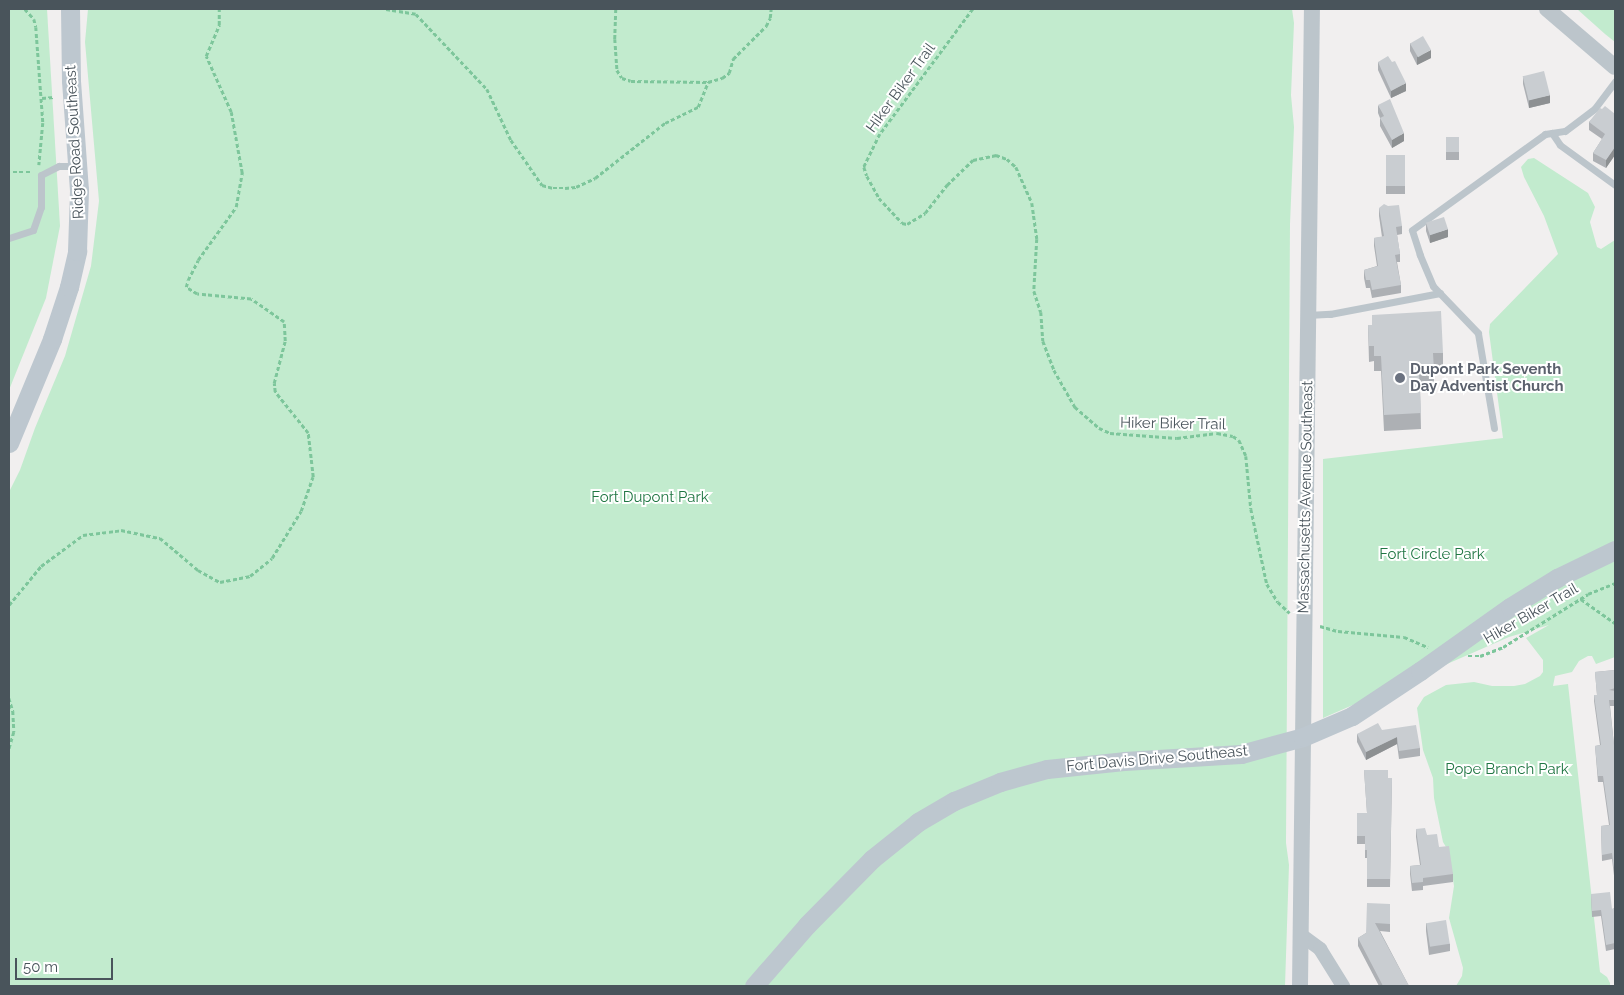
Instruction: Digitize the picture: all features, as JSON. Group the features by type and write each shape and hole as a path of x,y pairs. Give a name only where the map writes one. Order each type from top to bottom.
{"main road":[{"name":"Ridge Road Southeast","path":"9,443 52,339 74,268 80,216 71,80 70,9"},
{"name":"Fort Davis Drive Southeast","path":"754,986 819,912 872,859 918,822 966,796 1000,782 1047,770 1124,761 1241,754 1303,737 1352,716 1420,671 1510,607 1575,568 1615,550"}],"street":[{"name":"Massachusetts Avenue Southeast","path":"1300,986 1312,9"},
{"path":"1547,9 1615,67"},
{"path":"1300,936 1320,949 1343,986"}],"lane":[{"path":"1494,428 1478,333 1433,286 1412,230 1545,134 1565,131 1595,108 1615,81"},
{"path":"1552,133 1560,145 1615,186"},
{"path":"9,238 32,230 41,206 41,175 59,166 78,166"},
{"path":"1308,315 1330,314 1440,293"}],"path":[{"path":"13,172 29,173 37,170 41,162 43,123 36,27 34,19 25,9"},
{"path":"9,606 41,566 83,535 121,530 160,538 198,570 220,582 250,576 272,558 301,511 314,477 308,433 275,392 274,383 285,341 286,329 284,322 252,299 197,294 186,287 198,260 236,207 242,173 231,112 206,56 219,24 219,9"},
{"path":"386,9 416,14 486,89 511,140 542,184 553,188 576,187 595,178 664,122 698,107 708,82"},
{"path":"616,9 617,70 622,78 630,81 708,82 722,78 729,73 733,59 766,26 770,18 771,9"},
{"name":"Hiker Biker Trail","path":"973,9 880,134 864,166 867,176 879,198 902,223 907,224 925,213 947,185 973,160 996,155 1007,159 1016,167 1032,203 1037,239 1034,291 1041,312 1043,341 1054,370 1075,407 1099,428 1110,433 1177,438 1217,433 1233,436 1239,440 1246,456 1251,509 1268,584 1278,602 1293,614"},
{"path":"42,98 54,97"},
{"name":"Hiker Biker Trail","path":"1462,656 1480,656 1503,647 1581,598 1615,583"},
{"path":"1581,598 1615,623"},
{"path":"1320,626 1338,631 1404,637 1431,648"},
{"path":"9,698 13,711 14,732 9,750"}],"green space":[{"path":"9,9 47,9 60,226 46,298 9,390"},
{"name":"Fort Dupont Park","path":"88,9 1292,9 1294,23 1291,95 1294,127 1290,224 1286,843 1289,865 1285,986 9,986 9,492 20,470 65,356 91,266 99,201 85,42"},
{"path":"1577,9 1615,9 1615,42 1605,34"},
{"name":"Fort Circle Park","path":"1534,158 1588,193 1595,207 1590,222 1597,247 1601,249 1615,240 1615,657 1596,664 1592,656 1588,656 1579,661 1572,672 1555,676 1553,686 1568,684 1600,972 1607,977 1610,986 1456,986 1462,976 1463,968 1449,918 1454,886 1449,852 1443,842 1434,798 1433,778 1423,750 1417,708 1424,697 1446,685 1474,682 1492,686 1514,686 1525,684 1540,676 1543,672 1543,660 1526,638 1549,625 1509,637 1323,718 1323,459 1503,438 1489,332 1490,324 1558,254 1544,216 1524,177 1521,167 1528,159"}],"building":[{"path":"1423,36 1431,50 1418,57 1410,44"},
{"path":"1388,56 1392,62 1395,61 1406,83 1391,91 1378,62"},
{"path":"1544,71 1550,95 1529,101 1523,76"},
{"path":"1390,99 1404,133 1392,140 1380,118 1384,116 1378,105"},
{"path":"1605,106 1615,114 1615,147 1606,160 1593,153 1605,134 1589,122 1600,108 1602,109"},
{"path":"1446,137 1459,137 1459,152 1446,152"},
{"path":"1386,155 1405,155 1405,186 1386,186"},
{"path":"1384,204 1388,206 1399,205 1402,226 1396,227 1400,254 1395,255 1401,285 1372,290 1370,280 1366,280 1364,270 1378,266 1374,238 1384,236 1379,208"},
{"path":"1444,217 1448,229 1430,235 1426,223"},
{"name":"Dupont Park Seventh Day Adventist Church","path":"1441,311 1443,353 1433,353 1434,370 1419,372 1421,413 1384,415 1381,356 1374,356 1374,346 1369,346 1368,325 1372,325 1372,315"},
{"path":"1615,670 1615,688 1609,690 1615,691 1615,700 1609,700 1615,744 1615,878 1612,853 1602,855 1601,826 1610,825 1603,776 1598,776 1595,746 1601,745 1594,695 1597,695 1595,672"},
{"path":"1378,723 1382,730 1416,725 1420,748 1399,751 1397,737 1366,752 1357,734"},
{"path":"1364,770 1388,770 1388,778 1392,778 1390,879 1367,879 1365,836 1357,836 1357,813 1367,813"},
{"path":"1425,828 1427,835 1437,834 1439,847 1449,846 1453,874 1423,878 1423,882 1412,883 1410,866 1421,865 1416,829"},
{"path":"1610,892 1612,909 1615,908 1615,943 1606,945 1601,910 1592,911 1591,894"},
{"path":"1367,903 1390,904 1390,924 1375,923 1409,986 1383,986 1358,938 1366,933"},
{"path":"1446,920 1450,944 1430,947 1426,923"}],"place":[{"name":"Dupont Park Seventh Day Adventist Church","path":"1400,378"}],"park label":[{"name":"Pope Branch Park","path":"1507,770"}]}
